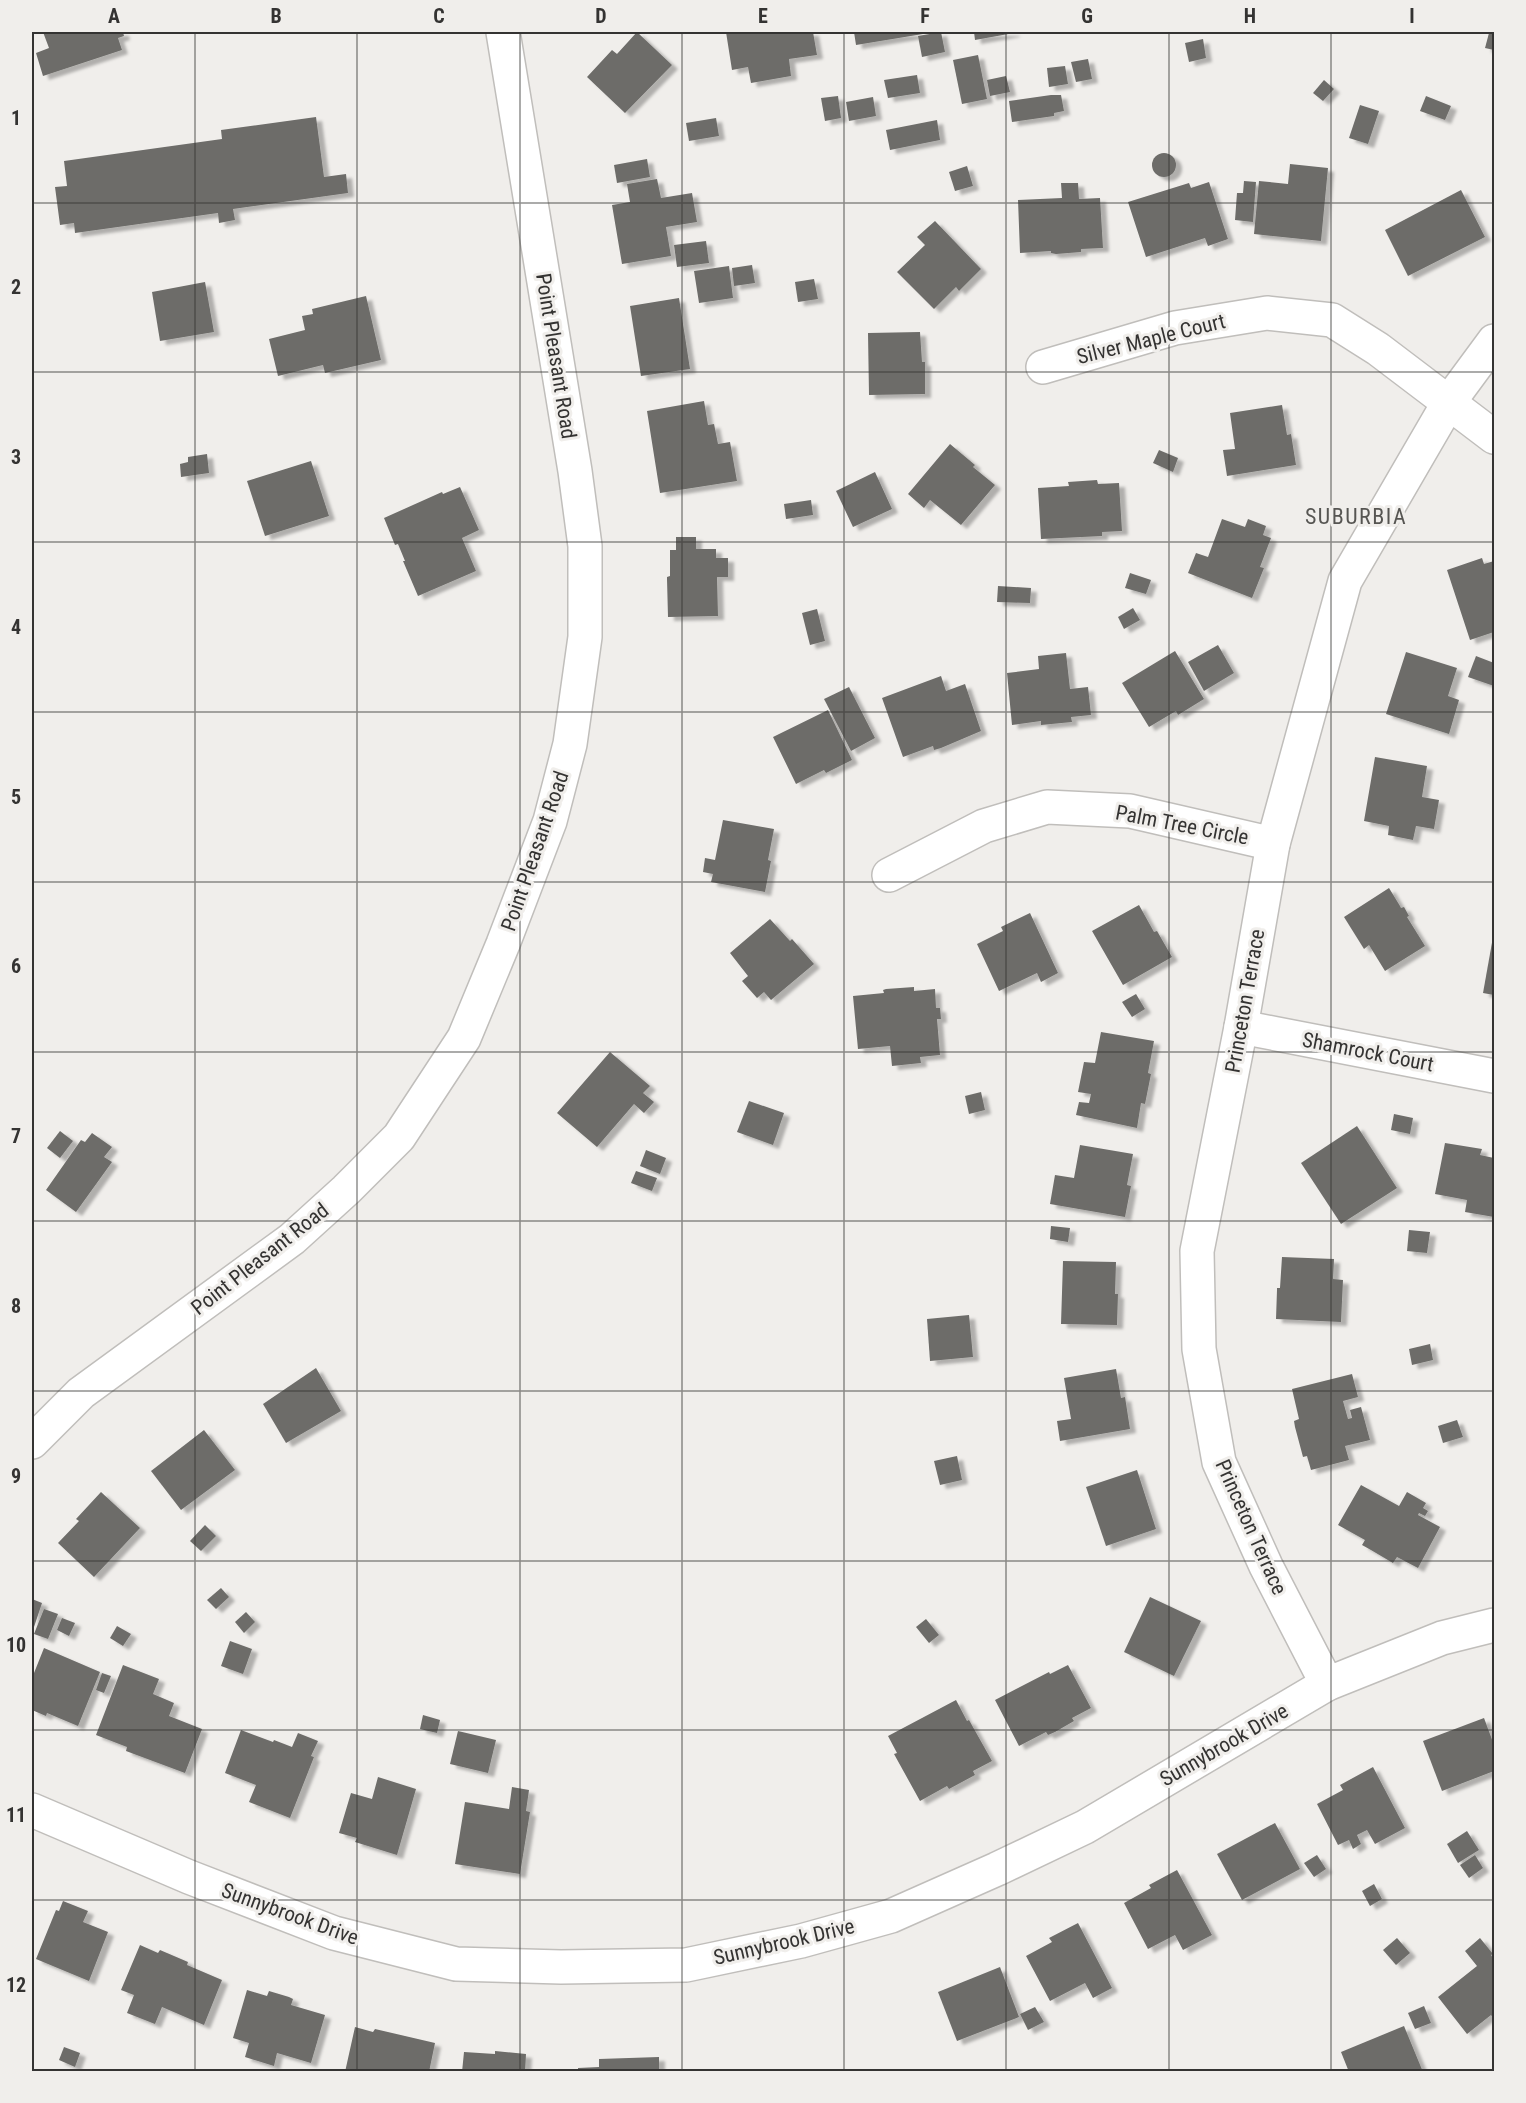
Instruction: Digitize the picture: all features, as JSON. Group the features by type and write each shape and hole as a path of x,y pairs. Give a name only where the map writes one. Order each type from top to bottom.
{"street":[{"name":"Point Pleasant Road","path":"32,1442 81,1393 292,1239 399,1137 464,1038 550,821 570,744 585,637 585,546 575,471 502,32"},
{"name":"Silver Maple Court","path":"1043,366 1175,328 1267,313 1332,320 1378,349 1494,437"},
{"name":"Princeton Terrace","path":"1327,1684 1266,1566 1219,1462 1199,1349 1197,1251 1274,844 1346,581 1449,402 1494,341"},
{"name":"Palm Tree Circle","path":"889,875 984,826 1047,807 1130,811 1274,844"},
{"name":"Shamrock Court","path":"1241,1027 1494,1076"},
{"name":"Sunnybrook Drive","path":"32,1810 189,1877 334,1933 456,1964 561,1967 686,1965 801,1941 902,1912 1085,1827 1327,1684 1442,1638 1494,1625"}],"building":[{"path":"43,32 123,32 124,36 118,38 122,50 43,76 36,53 49,48"},
{"path":"637,32 672,65 625,113 587,77 612,50 617,54"},
{"path":"726,32 813,32 817,55 789,59 791,76 751,83 748,67 732,70"},
{"path":"854,32 923,32 923,34 856,45"},
{"path":"941,32 945,52 922,57 918,36"},
{"path":"974,32 1014,32 1014,33 975,40"},
{"path":"1489,33 1494,34 1494,50 1485,48"},
{"path":"1203,39 1206,58 1189,62 1185,43"},
{"path":"978,55 987,99 962,104 953,60"},
{"path":"1088,59 1092,79 1076,82 1071,62"},
{"path":"1065,66 1068,84 1049,87 1047,68"},
{"path":"917,75 920,93 888,98 884,80"},
{"path":"1006,76 1010,92 990,96 987,80"},
{"path":"1324,80 1334,89 1323,101 1313,93"},
{"path":"1061,95 1064,111 1054,113 1054,116 1012,122 1009,101"},
{"path":"838,96 841,118 825,121 821,98"},
{"path":"1426,96 1451,106 1445,120 1420,111"},
{"path":"873,97 876,116 849,121 846,102"},
{"path":"1360,105 1379,111 1368,144 1349,138"},
{"path":"316,117 324,177 346,174 348,193 233,209 235,220 219,223 218,213 75,233 74,223 60,225 55,187 67,186 64,161 222,139 221,130"},
{"path":"716,118 719,136 689,141 686,123"},
{"path":"937,120 940,140 890,150 886,130"},
{"path":"1164,153 1172,157 1176,165 1172,173 1164,177 1156,173 1152,165 1156,157"},
{"path":"647,159 650,177 617,183 614,165"},
{"path":"1290,164 1328,168 1321,241 1254,234 1259,181 1288,184"},
{"path":"967,166 973,186 955,191 949,172"},
{"path":"657,179 661,198 692,193 697,222 666,227 671,256 622,264 612,205 630,202 627,184"},
{"path":"1244,181 1256,182 1253,222 1235,220 1237,193 1243,193"},
{"path":"1209,182 1228,239 1208,246 1205,238 1146,257 1128,202 1189,183 1191,188"},
{"path":"1061,183 1078,183 1079,199 1100,198 1103,248 1056,254 1051,251 1020,253 1018,200 1062,198"},
{"path":"1461,190 1485,237 1408,276 1385,230"},
{"path":"935,221 981,269 959,291 956,287 934,309 897,272 925,245 917,237"},
{"path":"706,241 709,263 677,267 674,245"},
{"path":"752,265 755,283 734,286 732,268"},
{"path":"729,266 733,298 699,303 694,271"},
{"path":"814,279 818,299 798,302 795,282"},
{"path":"205,282 214,332 160,341 152,292"},
{"path":"366,296 381,360 325,373 323,365 278,376 269,339 305,330 302,316 313,314 312,309"},
{"path":"679,298 690,369 641,376 630,306"},
{"path":"920,332 922,362 925,362 925,394 869,395 868,333"},
{"path":"704,401 708,425 714,424 718,444 730,442 737,481 660,493 647,411"},
{"path":"1282,405 1287,435 1291,434 1296,465 1227,476 1223,450 1235,449 1230,413"},
{"path":"950,444 995,485 961,525 930,500 924,508 908,494"},
{"path":"1159,450 1178,458 1173,472 1153,463"},
{"path":"207,454 209,473 181,477 180,464 188,462 188,457"},
{"path":"311,461 329,516 265,536 247,481"},
{"path":"875,472 892,509 853,527 836,491"},
{"path":"1097,480 1098,484 1119,483 1122,531 1102,532 1102,536 1041,539 1038,488 1069,486 1068,482"},
{"path":"460,487 479,530 462,538 476,571 418,596 398,544 395,545 384,518 442,492 443,494"},
{"path":"811,500 813,515 786,519 784,504"},
{"path":"1222,519 1245,527 1248,519 1266,526 1263,535 1271,538 1260,567 1264,568 1252,598 1188,573 1196,553 1208,557"},
{"path":"676,537 696,537 696,549 716,549 716,558 728,558 728,577 717,577 718,616 668,617 667,577 670,576 670,550 676,550"},
{"path":"1482,558 1484,564 1494,561 1494,632 1470,640 1447,570"},
{"path":"1130,573 1151,580 1146,594 1125,588"},
{"path":"998,586 1031,588 1030,603 997,602"},
{"path":"1133,608 1140,620 1124,629 1118,617"},
{"path":"817,609 825,641 810,645 802,613"},
{"path":"1218,645 1234,673 1204,691 1188,662"},
{"path":"1175,651 1204,699 1178,715 1176,711 1149,727 1122,683"},
{"path":"1406,652 1457,668 1448,696 1459,700 1449,734 1386,714"},
{"path":"1066,653 1070,689 1088,687 1091,715 1071,717 1072,722 1041,725 1041,721 1012,725 1007,673 1039,669 1038,656"},
{"path":"1476,656 1494,663 1494,686 1468,677"},
{"path":"941,676 946,691 965,684 981,731 941,748 934,750 933,746 903,757 882,698"},
{"path":"849,687 875,738 851,751 824,699"},
{"path":"828,710 852,760 826,773 824,770 796,784 773,737"},
{"path":"1375,757 1427,766 1422,797 1439,800 1434,829 1416,826 1413,840 1388,835 1389,826 1364,821"},
{"path":"723,820 774,829 765,892 711,882 713,874 703,872 705,858 715,860"},
{"path":"1389,888 1401,908 1404,907 1409,916 1407,917 1425,946 1385,971 1369,945 1364,949 1344,917"},
{"path":"1139,905 1154,932 1157,931 1172,957 1123,985 1092,931"},
{"path":"1030,913 1058,973 1041,982 1037,973 999,991 977,944 1003,931 1001,927"},
{"path":"770,919 814,964 771,1000 764,992 757,998 742,981 748,976 730,953"},
{"path":"1494,937 1494,995 1483,993"},
{"path":"914,987 914,991 935,989 936,1008 940,1008 941,1019 937,1019 940,1055 920,1057 921,1063 892,1066 890,1046 858,1049 853,996 884,993 883,990 886,989"},
{"path":"1136,994 1145,1009 1132,1017 1122,1002"},
{"path":"1101,1032 1154,1041 1148,1073 1151,1074 1145,1104 1141,1103 1137,1128 1076,1115 1079,1102 1089,1103 1091,1094 1078,1092 1084,1062 1095,1063"},
{"path":"610,1052 650,1086 643,1093 654,1102 644,1113 634,1104 597,1147 557,1113"},
{"path":"981,1092 985,1110 969,1114 965,1096"},
{"path":"749,1101 784,1113 773,1145 737,1132"},
{"path":"1394,1114 1413,1118 1410,1134 1391,1130"},
{"path":"1357,1126 1397,1188 1341,1224 1301,1163"},
{"path":"60,1131 73,1141 60,1158 47,1148"},
{"path":"92,1133 112,1147 104,1157 112,1162 76,1212 46,1190 81,1140 85,1142"},
{"path":"1445,1143 1482,1149 1480,1155 1494,1158 1494,1217 1465,1212 1467,1200 1435,1194"},
{"path":"1080,1145 1133,1154 1127,1185 1131,1186 1125,1217 1050,1204 1055,1175 1074,1178"},
{"path":"646,1150 666,1158 660,1174 640,1166"},
{"path":"636,1171 657,1178 652,1191 631,1183"},
{"path":"1051,1226 1070,1228 1068,1242 1050,1239"},
{"path":"1409,1230 1430,1232 1427,1253 1407,1251"},
{"path":"1282,1257 1334,1259 1333,1279 1343,1280 1341,1322 1276,1319 1277,1288 1280,1288"},
{"path":"1063,1261 1116,1262 1117,1325 1061,1324"},
{"path":"969,1315 973,1357 930,1361 927,1319"},
{"path":"1430,1344 1433,1360 1412,1365 1409,1349"},
{"path":"316,1368 341,1411 286,1443 263,1404"},
{"path":"1116,1369 1121,1398 1125,1397 1130,1429 1060,1441 1057,1421 1071,1419 1064,1378"},
{"path":"1352,1374 1358,1397 1343,1401 1348,1419 1352,1418 1350,1410 1361,1407 1370,1440 1345,1446 1349,1460 1311,1470 1307,1456 1303,1457 1295,1427 1294,1421 1299,1419 1292,1389"},
{"path":"1457,1420 1463,1437 1443,1443 1438,1426"},
{"path":"204,1430 235,1470 181,1510 151,1471"},
{"path":"957,1456 962,1480 940,1485 934,1461"},
{"path":"1137,1470 1156,1529 1106,1546 1086,1487"},
{"path":"1361,1485 1399,1506 1407,1492 1426,1503 1423,1508 1428,1511 1425,1516 1419,1513 1418,1515 1440,1527 1418,1568 1397,1557 1393,1563 1362,1545 1365,1540 1338,1525"},
{"path":"101,1492 140,1528 94,1577 58,1543 79,1521 76,1519"},
{"path":"205,1525 216,1536 201,1551 190,1541"},
{"path":"221,1588 229,1597 216,1609 207,1600"},
{"path":"1150,1597 1201,1621 1174,1676 1124,1652"},
{"path":"32,1599 42,1603 32,1633"},
{"path":"44,1609 58,1614 48,1639 34,1634"},
{"path":"246,1612 255,1622 244,1633 235,1622"},
{"path":"62,1618 75,1623 69,1636 57,1630"},
{"path":"926,1619 939,1635 929,1643 916,1627"},
{"path":"117,1626 131,1634 123,1646 110,1638"},
{"path":"230,1641 252,1649 243,1674 221,1666"},
{"path":"44,1648 100,1672 78,1726 47,1713 46,1716 32,1710 32,1678"},
{"path":"123,1665 159,1679 153,1694 174,1703 169,1716 202,1729 185,1773 126,1751 127,1747 96,1735"},
{"path":"1068,1665 1091,1708 1072,1718 1074,1721 1055,1732 1048,1735 1046,1732 1019,1746 995,1700 1049,1672 1050,1674"},
{"path":"102,1673 111,1676 104,1693 96,1690"},
{"path":"956,1700 992,1761 973,1771 975,1775 949,1789 947,1786 920,1801 894,1754 897,1753 888,1736"},
{"path":"423,1715 440,1720 437,1733 420,1729"},
{"path":"1484,1718 1494,1745 1494,1771 1442,1791 1423,1741"},
{"path":"241,1730 292,1747 298,1733 318,1741 290,1818 249,1802 256,1785 225,1773"},
{"path":"458,1731 496,1740 488,1773 450,1764"},
{"path":"1373,1767 1405,1828 1375,1844 1367,1830 1357,1835 1361,1844 1353,1849 1349,1840 1338,1845 1317,1804 1343,1790 1340,1785"},
{"path":"378,1777 416,1789 397,1855 355,1842 357,1838 339,1833 351,1793 372,1799"},
{"path":"512,1787 529,1790 526,1811 530,1812 520,1874 455,1864 465,1802 509,1809"},
{"path":"1275,1823 1300,1869 1242,1900 1217,1854"},
{"path":"1467,1831 1479,1850 1458,1863 1447,1844"},
{"path":"1317,1855 1326,1869 1314,1877 1304,1863"},
{"path":"1475,1855 1483,1868 1469,1878 1460,1865"},
{"path":"1177,1870 1212,1935 1183,1950 1175,1935 1148,1949 1124,1903 1151,1888 1149,1885"},
{"path":"1374,1884 1382,1899 1370,1906 1362,1891"},
{"path":"63,1901 88,1911 83,1922 108,1932 89,1981 36,1959 56,1910 59,1911"},
{"path":"1078,1923 1112,1988 1093,1998 1085,1983 1050,2001 1026,1956 1052,1942 1049,1938"},
{"path":"1397,1938 1410,1953 1396,1965 1383,1950"},
{"path":"1480,1938 1493,1954 1491,1955 1494,1960 1494,2019 1491,2015 1467,2034 1438,1997 1477,1966 1465,1951"},
{"path":"140,1945 158,1953 160,1950 222,1980 204,2025 162,2007 155,2024 127,2013 134,1995 121,1990"},
{"path":"1000,1967 1019,2017 957,2041 938,1992"},
{"path":"247,1990 267,1996 269,1991 289,1997 293,1999 291,2005 325,2015 311,2063 277,2053 274,2066 245,2057 249,2043 233,2038"},
{"path":"1424,2006 1431,2023 1415,2029 1408,2013"},
{"path":"1035,2007 1044,2022 1028,2030 1020,2014"},
{"path":"1404,2026 1423,2072 1349,2072 1341,2052"},
{"path":"355,2027 373,2032 375,2029 435,2043 429,2072 345,2072"},
{"path":"64,2047 80,2053 75,2067 59,2060"},
{"path":"495,2051 526,2054 525,2072 462,2072 464,2052 495,2054"},
{"path":"659,2057 659,2072 578,2072 578,2068 599,2067 599,2059"}],"district":[{"name":"SUBURBIA","path":"1356,516"}]}
